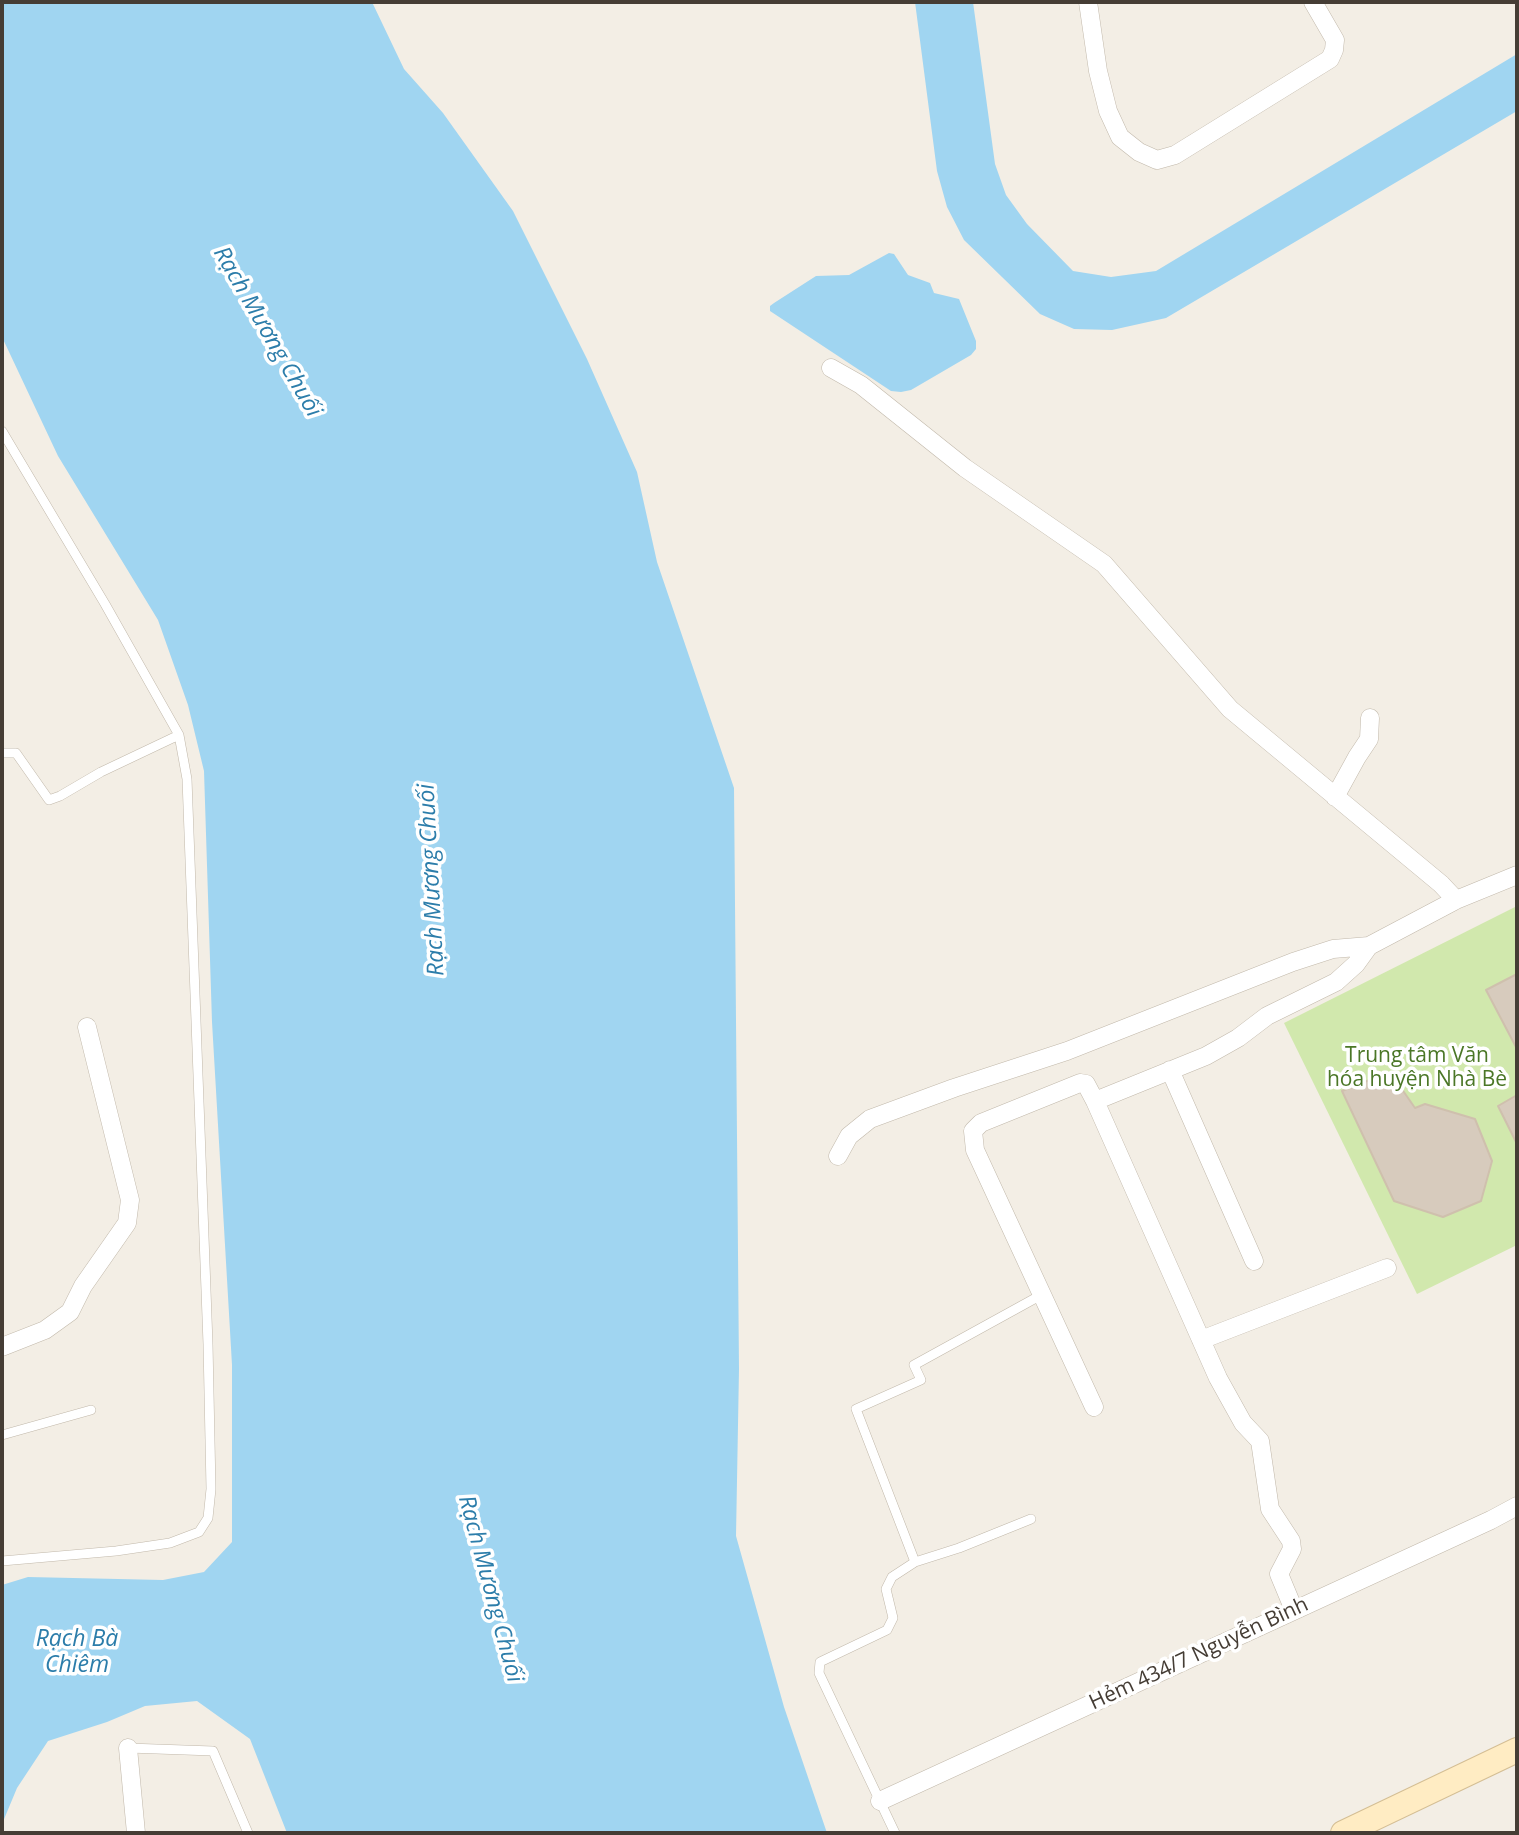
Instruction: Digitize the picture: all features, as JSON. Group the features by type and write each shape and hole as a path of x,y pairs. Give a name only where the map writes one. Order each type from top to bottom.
{"main road":[{"path":"1343,1833 1517,1750"}],"street":[{"path":"1088,2 1098,71 1108,111 1120,138 1139,152 1157,160 1187,148 1330,59 1335,40 1312,2"},
{"path":"831,368 861,385 965,468 1104,564 1230,709 1441,884 1456,900"},
{"path":"1335,797 1370,739 1370,718"},
{"path":"838,1156 849,1136 870,1119 1067,1051 1293,962 1333,949 1369,946 1456,900 1517,875"},
{"path":"1095,1101 1206,1056 1238,1038 1267,1016 1336,982 1356,964 1369,946"},
{"path":"2,1347 45,1330 70,1312 83,1286 127,1223 130,1200 87,1027"},
{"path":"1170,1070 1254,1261"},
{"path":"1094,1407 975,1150 973,1131 981,1123 1080,1083 1086,1084 1095,1101 1218,1378 1243,1423 1261,1441 1270,1509 1290,1541 1292,1549 1279,1574 1294,1610"},
{"path":"1201,1340 1387,1268"},
{"name":"Hẻm 434/7 Nguyễn Bình","path":"880,1801 1517,1506"},
{"path":"128,1748 136,1833"}],"lane":[{"path":"2,430 179,735 187,779 211,1489 208,1518 199,1532 170,1543 116,1551 2,1561"},
{"path":"2,753 16,753 49,800 179,735"},
{"path":"915,1562 856,1409 921,1380 914,1365 1043,1294"},
{"path":"2,1435 91,1410"},
{"path":"895,1833 819,1673 820,1662 887,1630 892,1618 886,1589 892,1577 915,1562 959,1548 1031,1519"},
{"path":"128,1748 214,1751 248,1833"}],"green space":[{"name":"Trung tâm Văn hóa huyện Nhà Bè","path":"1517,906 1517,1245 1417,1294 1284,1023"}],"water":[{"path":"2,2 372,2 404,69 443,113 513,211 587,359 637,472 657,562 734,788 739,1369 736,1536 784,1707 827,1833 287,1833 250,1739 197,1701 145,1706 107,1722 48,1741 17,1788 2,1824 2,1585 28,1577 163,1580 204,1572 232,1542 232,1365 212,1022 204,771 188,705 158,620 58,456 2,337"},
{"path":"915,2 973,2 995,164 1006,195 1027,224 1073,271 1111,277 1156,271 1517,54 1517,111 1166,318 1112,330 1074,329 1040,314 964,240 947,207 937,171"},
{"path":"889,253 894,254 908,275 930,283 934,293 959,299 976,341 976,349 971,355 911,390 901,392 891,391 770,311 770,306 816,276 849,275"}],"building":[{"path":"1517,974 1517,1049 1486,990"},
{"name":"Trung tâm Văn hóa huyện Nhà Bè","path":"1372,1079 1397,1082 1415,1108 1425,1104 1475,1119 1492,1161 1481,1201 1443,1217 1394,1201 1342,1091"},
{"path":"1517,1095 1517,1144 1498,1106"}],"water label":[{"name":"Rạch Mương Chuối","path":"267,332"},
{"name":"Rạch Mương Chuối","path":"432,880"},
{"name":"Rạch Mương Chuối","path":"490,1589"},
{"name":"Rạch Bà Chiêm","path":"77,1652"}]}
